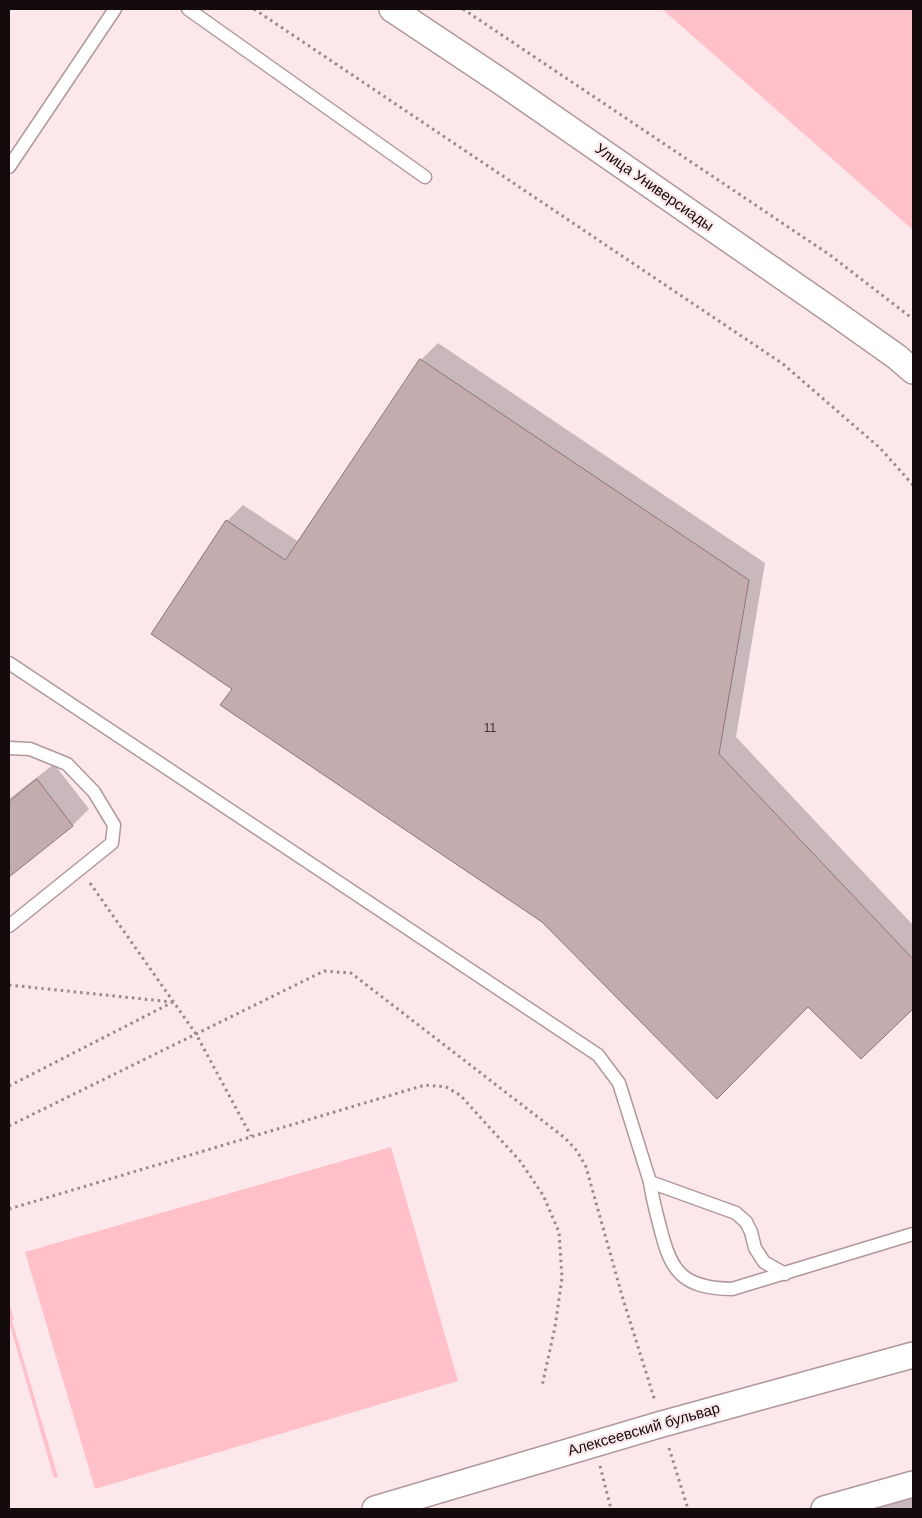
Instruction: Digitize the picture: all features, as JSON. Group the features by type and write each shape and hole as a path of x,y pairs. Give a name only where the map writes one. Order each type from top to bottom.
{"street":[{"name":"Улица Универсиады","path":"392,9 832,310 898,357 913,371"},
{"name":"Алексеевский бульвар","path":"375,1509 662,1424 913,1355"},
{"path":"824,1509 913,1484"}],"lane":[{"path":"9,167 115,9"},
{"path":"188,9 425,177"},
{"path":"9,663 598,1054 619,1084 650,1182 664,1243 675,1269 686,1278 714,1289 732,1289 913,1234"},
{"path":"9,748 30,749 67,764 94,792 114,825 112,843 9,926"},
{"path":"650,1182 736,1213 746,1222 751,1232 754,1248 764,1262 785,1274"}],"path":[{"path":"254,9 783,364 880,448 913,485"},
{"path":"463,9 830,255 913,319"},
{"path":"80,869 196,1034 251,1136"},
{"path":"9,1126 324,971 351,973 565,1138 578,1151 586,1167 623,1299"},
{"path":"9,985 173,1002"},
{"path":"9,1086 173,1002"},
{"path":"9,1209 425,1085 446,1087 460,1095 520,1162 543,1196 558,1232 562,1278 555,1327 542,1386"},
{"path":"593,1444 611,1509"}],"shaded area":[{"path":"662,9 913,9 913,230"},
{"path":"391,1147 458,1381 95,1489 25,1252"},
{"path":"9,1301 14,1320 12,1321 58,1477 54,1478 9,1322"}],"building":[{"path":"420,359 749,580 719,754 913,959 913,1009 861,1059 808,1007 717,1099 542,922 220,705 232,689 151,634 226,520 285,560"},
{"path":"37,779 73,826 9,877 9,802"}]}
